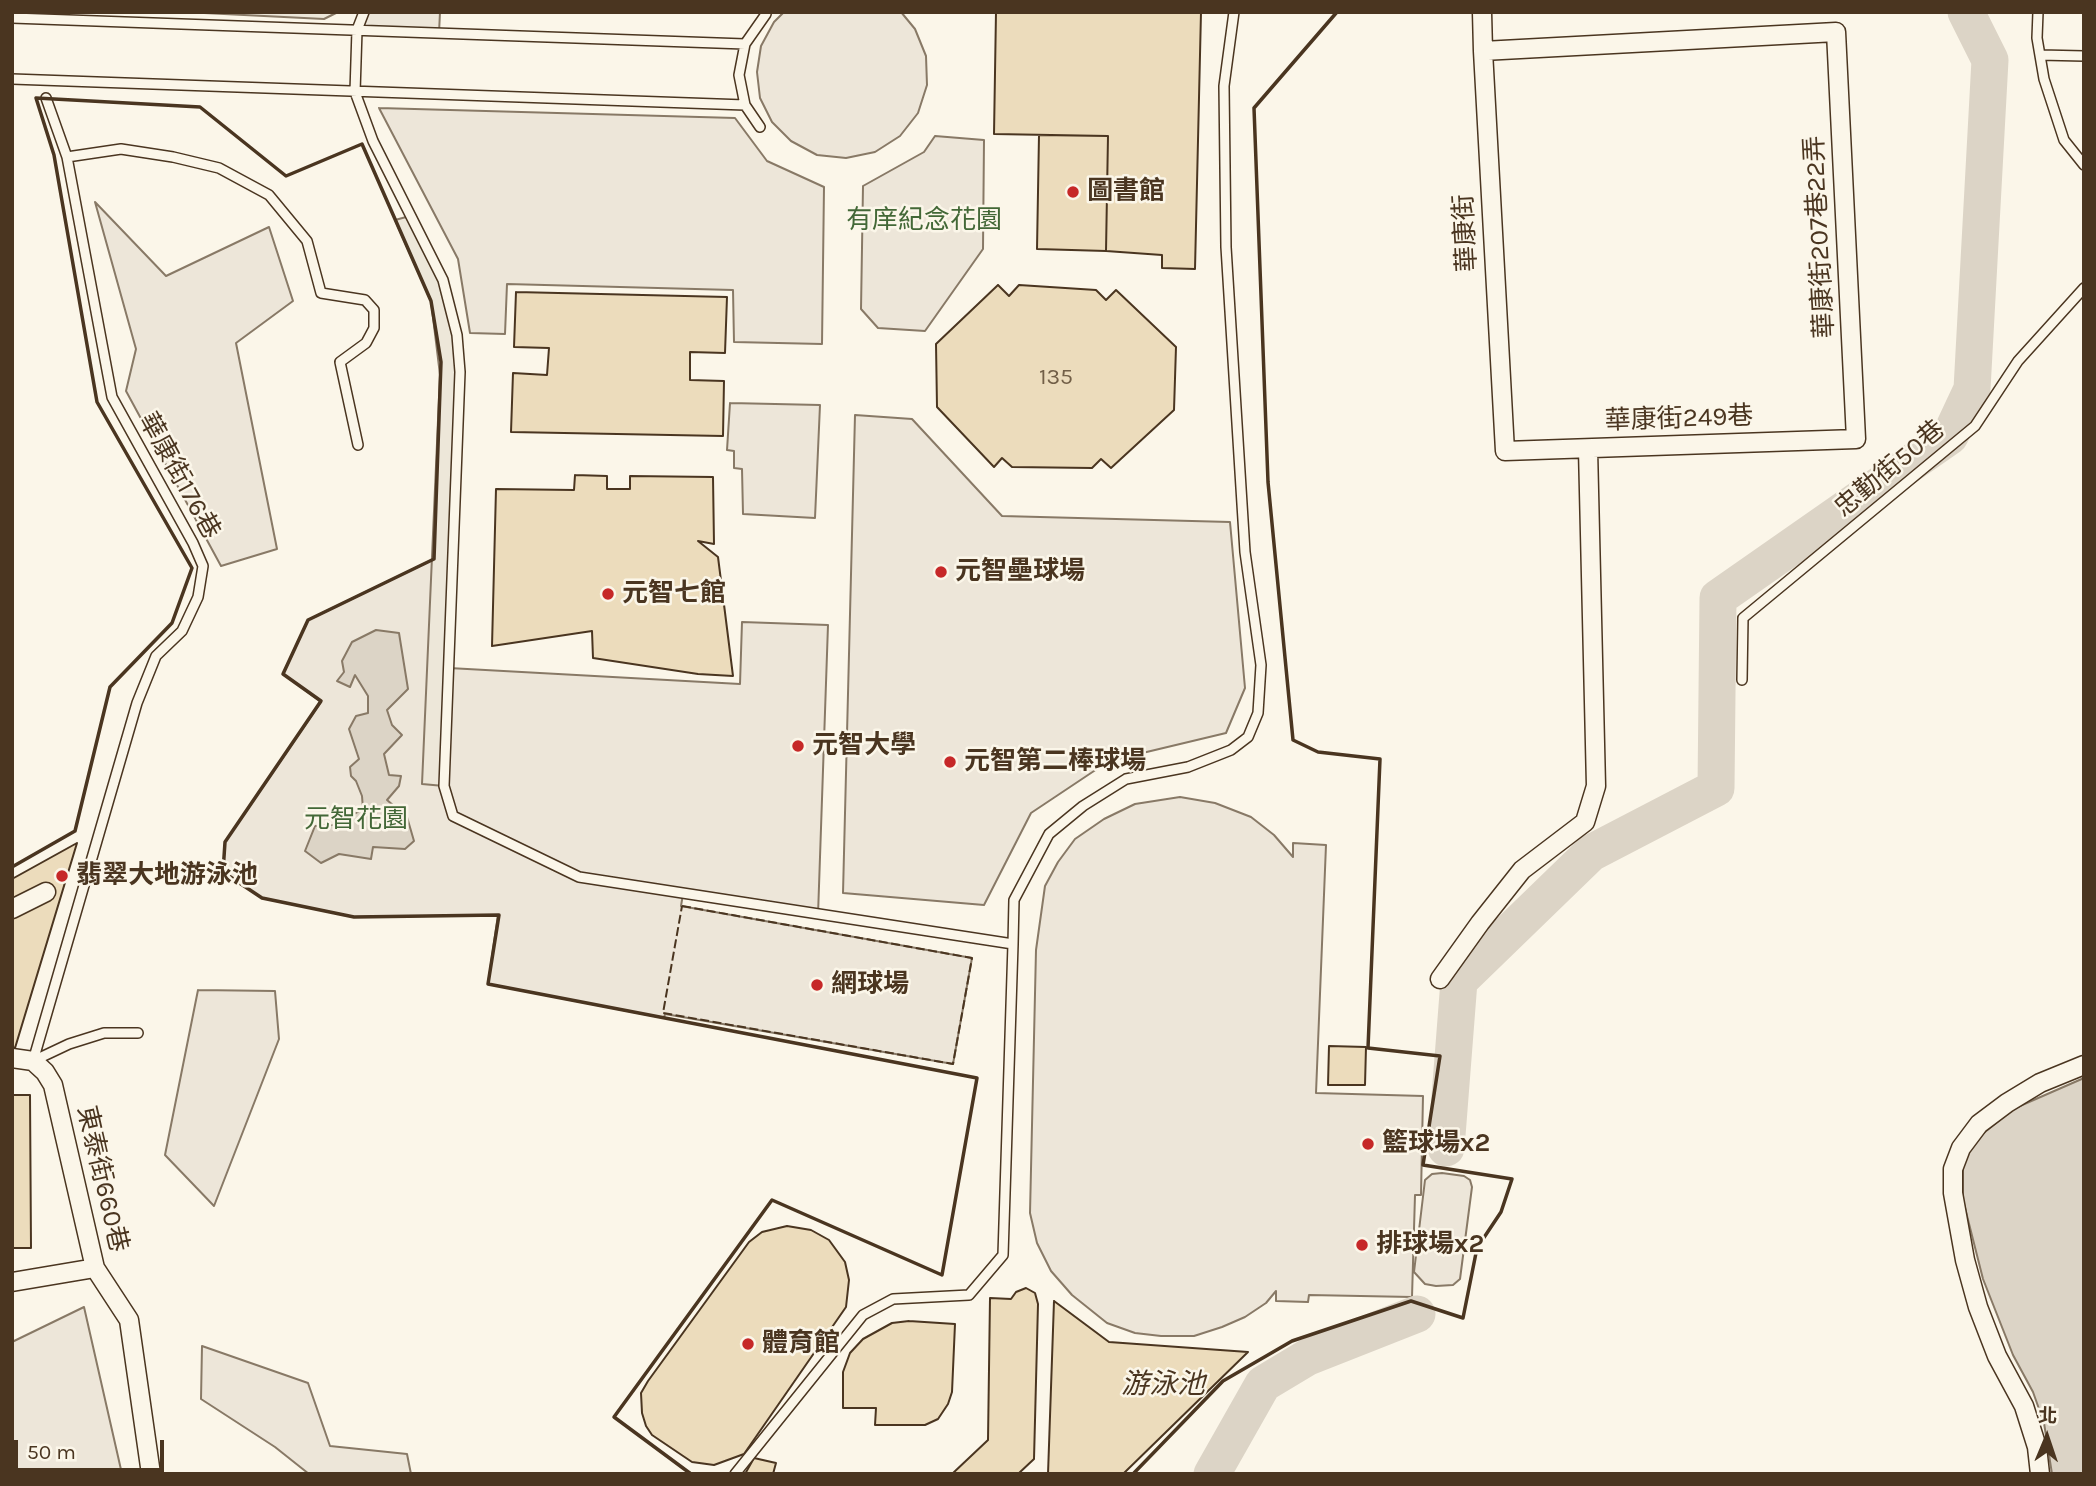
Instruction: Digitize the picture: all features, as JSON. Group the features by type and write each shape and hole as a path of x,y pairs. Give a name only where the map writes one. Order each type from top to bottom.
{"street":[{"name":"華康街","path":"1482,12 1505,452"},
{"name":"華康街207巷22弄","path":"1482,51 1836,32 1856,439"},
{"name":"華康街249巷","path":"1505,452 1856,439"},
{"path":"1440,979 1522,870 1585,822 1596,786 1588,449"},
{"path":"12,909 46,892"},
{"path":"12,1058 33,1061"},
{"name":"東泰街660巷","path":"33,1061 45,1072 53,1086 95,1268 129,1321 151,1474"},
{"path":"2040,1474 2037,1447 2028,1416 1997,1356 1965,1260 1953,1192 1953,1169 1961,1148 1979,1124 2040,1083 2084,1065"},
{"path":"12,1282 95,1268"}],"lane":[{"path":"364,12 357,30 355,92 373,141 443,279 457,335 460,372 444,786 453,816 579,877 1013,944"},
{"path":"735,1474 863,1315 893,1299 969,1295 1003,1255 1014,900 1049,834 1083,806 1126,779 1188,766 1231,750 1248,737 1258,713 1261,665 1245,552 1226,247 1224,86 1234,12"},
{"path":"2038,12 2037,38 2044,79 2064,140 2084,165"},
{"path":"760,127 745,105 739,75 745,44 766,14"},
{"path":"12,19 745,44"},
{"path":"2040,54 2084,56"},
{"path":"12,79 745,105"},
{"name":"華康街176巷","path":"33,1061 138,703 156,656 182,631 198,597 203,566 193,542 112,397 67,157 46,98"},
{"path":"67,157 121,149 173,157 219,169 269,195 307,241 321,293 365,300 374,310 374,327 366,343 341,362 358,445"},
{"name":"忠勤街50巷","path":"1742,680 1743,618 1975,426 2018,361 2084,288"},
{"path":"33,1061 69,1044 104,1034 138,1033"}],"green space":[{"path":"364,12 440,12 439,33 357,30"},
{"path":"784,12 901,12 915,29 926,56 927,85 918,113 900,136 875,152 846,158 817,155 791,141 772,122 760,98 757,72 761,46 774,22"},
{"path":"379,108 735,118 767,161 824,187 822,344 734,342 733,290 507,284 505,334 470,333 458,259"},
{"name":"有庠紀念花園","path":"935,136 984,140 983,249 925,331 878,328 861,309 863,186 924,152"},
{"path":"95,202 166,276 269,227 293,301 236,343 277,549 221,566 126,391 136,349"},
{"path":"730,403 820,405 815,518 743,514 742,469 734,468 734,451 727,450"},
{"path":"855,415 912,419 1002,516 1230,522 1245,688 1226,733 1109,761 1031,813 984,905 843,893"},
{"name":"元智花園","path":"434,559 449,668 740,684 742,622 828,625 818,915 683,894 681,906 972,958 953,1064 665,1014 664,1018 488,984 498,915 354,917 262,898 223,872 225,842 321,702 283,674 308,620"},
{"path":"1180,797 1215,803 1251,817 1274,835 1293,857 1293,843 1326,845 1316,1093 1423,1096 1421,1195 1415,1195 1412,1297 1309,1295 1308,1302 1276,1301 1276,1291 1266,1303 1245,1317 1194,1336 1135,1333 1107,1323 1072,1295 1051,1271 1037,1243 1030,1213 1036,950 1045,886 1075,839 1104,819 1135,804"},
{"path":"198,990 275,991 279,1039 214,1206 165,1155"},
{"path":"1432,1174 1464,1176 1470,1180 1472,1187 1460,1279 1453,1285 1436,1286 1425,1284 1414,1272 1425,1180"},
{"path":"84,1307 122,1474 12,1474 12,1342"},
{"path":"202,1346 308,1383 330,1446 407,1454 411,1474 309,1474 275,1447 201,1399"}],"shaded area":[{"path":"184,12 338,12 324,19"},
{"path":"410,216 443,280 458,345 444,786 422,784 440,375 431,301 395,220"},
{"path":"376,630 399,633 408,689 387,710 392,725 402,735 384,754 389,775 401,776 399,786 387,800 407,817 414,841 405,849 373,847 371,859 339,854 321,863 305,851 315,826 333,825 363,809 362,796 351,776 350,767 359,759 349,729 356,716 368,713 368,696 355,675 350,687 337,681 344,672 342,661 352,642"},
{"path":"2084,1078 2084,1474 2052,1474 2044,1423 1983,1279 1963,1200 1963,1164 1974,1141 2013,1109"}],"building":[{"path":"996,12 1201,12 1195,269 1162,268 1162,255 1106,251 1108,136 994,134"},
{"name":"圖書館","path":"1039,135 1108,136 1106,251 1037,249"},
{"path":"998,285 1009,296 1019,285 1096,290 1106,300 1116,290 1176,347 1174,410 1111,468 1101,459 1092,468 1012,467 1002,458 994,467 937,407 936,344"},
{"path":"516,292 727,297 725,353 690,352 690,380 724,381 723,436 511,432 513,373 547,375 549,348 514,347"},
{"name":"元智七館","path":"575,475 607,476 607,489 630,489 630,476 713,477 714,544 698,541 718,557 733,676 698,674 593,658 592,631 492,646 496,489 574,490"},
{"path":"77,843 15,1048 12,1047 12,879"},
{"path":"1329,1046 1366,1047 1365,1085 1328,1085"},
{"path":"12,1095 30,1095 31,1248 12,1248"},
{"name":"體育館","path":"787,1226 811,1230 829,1240 845,1262 849,1280 846,1307 744,1454 714,1465 692,1462 652,1435 642,1413 641,1393 749,1242 762,1232"},
{"path":"1026,1288 1035,1293 1038,1304 1034,1459 1018,1474 952,1474 988,1440 990,1298 1011,1299 1016,1292"},
{"path":"1054,1301 1109,1342 1248,1352 1123,1474 1048,1474"},
{"path":"909,1321 955,1324 952,1392 938,1419 925,1425 875,1425 876,1408 843,1408 843,1372 850,1353 863,1339 892,1323"},
{"path":"754,1458 776,1463 773,1474 745,1474"}],"waterway":[{"path":"1446,1148 1459,981 1591,853 1716,788 1718,598 1950,436 1972,389 1990,60 1966,12"},
{"path":"1212,1474 1263,1384 1308,1357 1417,1314"}],"fence":[{"path":"682,906 972,958 953,1064 663,1013 682,906"}],"wall":[{"path":"1133,1474 1223,1381 1292,1341 1411,1301 1463,1318 1477,1248 1501,1212 1512,1179 1423,1165 1440,1056 1368,1048 1380,759 1318,752 1293,740 1268,482 1254,108 1337,12"},
{"path":"12,867 75,831 110,687 172,623 192,568 97,402 54,155 36,98 200,107 286,176 362,144 431,301 441,362 434,559 308,620 283,674 321,701 225,842 223,872 262,898 354,917 499,915 488,984 977,1078 942,1275 772,1200 614,1417 691,1474"}],"place":[{"name":"圖書館","path":"1073,192"},
{"name":"元智壘球場","path":"941,572"},
{"name":"元智七館","path":"608,594"},
{"name":"元智大學","path":"798,746"},
{"name":"元智第二棒球場","path":"950,762"},
{"name":"翡翠大地游泳池","path":"62,876"},
{"name":"網球場","path":"817,985"},
{"name":"籃球場x2","path":"1368,1144"},
{"name":"排球場x2","path":"1362,1245"},
{"name":"體育館","path":"748,1344"}],"water label":[{"name":"游泳池","path":"1163,1385"}]}
